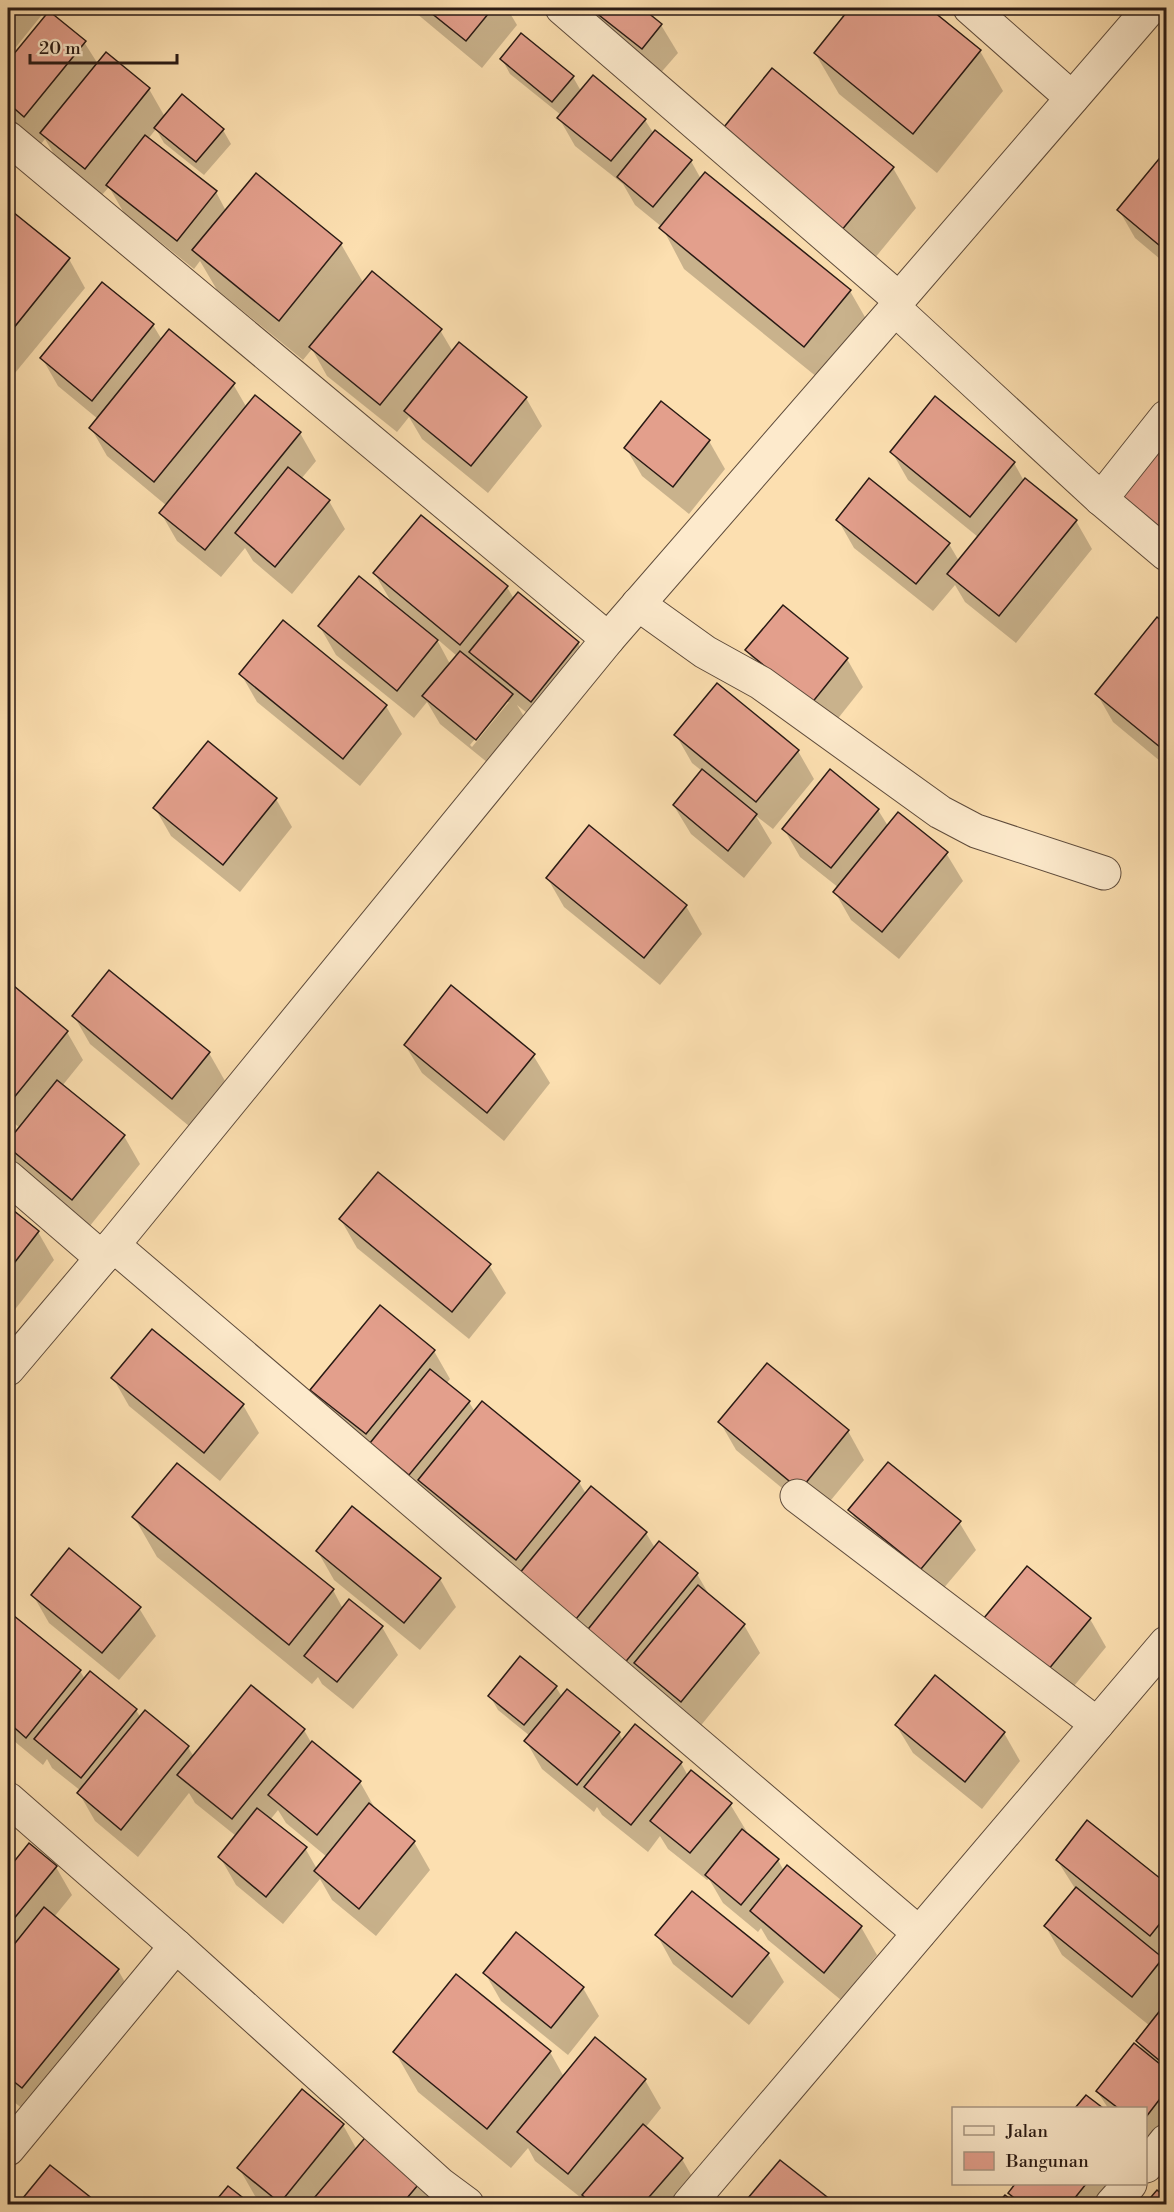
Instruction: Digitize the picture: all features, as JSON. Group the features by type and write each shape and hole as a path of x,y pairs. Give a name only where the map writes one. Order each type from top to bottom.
{"street":[{"path":"562,8 897,304 1101,499 1167,554"},
{"path":"970,8 1072,98"},
{"path":"8,1369 108,1252 608,639 1150,8"},
{"path":"8,138 608,639"},
{"path":"1101,499 1167,417"},
{"path":"638,604 705,652 761,683 940,812 976,831 1104,873"},
{"path":"8,1177 108,1252 919,1933"},
{"path":"796,1496 1097,1724"},
{"path":"689,2205 1167,1642"},
{"path":"8,1799 176,1946 432,2194 467,2205"},
{"path":"8,2149 176,1946"},
{"path":"1147,2165 1167,2141"},
{"path":"1112,2205 1129,2185"}],"building":[{"path":"425,8 493,8 466,41"},
{"path":"590,8 642,8 662,24 642,49"},
{"path":"850,8 929,8 981,50 913,134 814,53"},
{"path":"49,11 86,41 24,117 8,103 8,61"},
{"path":"521,33 574,76 552,102 500,59"},
{"path":"106,52 150,88 85,169 40,133"},
{"path":"772,68 894,167 841,231 720,132"},
{"path":"593,75 646,119 611,161 557,118"},
{"path":"182,94 224,129 196,162 154,128"},
{"path":"655,130 692,160 653,207 617,177"},
{"path":"145,135 217,191 177,241 106,185"},
{"path":"1163,154 1166,157 1166,251 1117,210"},
{"path":"705,172 851,290 804,347 659,228"},
{"path":"256,173 342,243 279,321 192,250"},
{"path":"8,208 70,258 8,335"},
{"path":"372,271 442,329 380,405 309,347"},
{"path":"102,282 154,324 92,401 40,358"},
{"path":"169,329 235,383 154,482 89,428"},
{"path":"459,342 527,397 471,466 404,411"},
{"path":"255,395 301,432 205,550 159,513"},
{"path":"935,396 1015,462 970,517 890,452"},
{"path":"661,401 710,440 673,487 624,448"},
{"path":"1166,436 1166,533 1119,495"},
{"path":"288,467 330,500 275,567 235,533"},
{"path":"869,478 950,543 916,584 836,520"},
{"path":"1025,478 1077,520 999,616 947,574"},
{"path":"421,515 508,586 460,645 373,573"},
{"path":"359,576 438,640 397,691 318,626"},
{"path":"518,592 579,642 531,702 469,652"},
{"path":"783,605 848,658 811,704 745,650"},
{"path":"1157,617 1166,625 1166,752 1095,694"},
{"path":"283,620 387,705 343,759 239,674"},
{"path":"460,651 513,694 476,740 422,696"},
{"path":"717,683 799,750 756,802 674,735"},
{"path":"208,741 277,798 223,865 153,808"},
{"path":"702,769 757,814 728,851 673,805"},
{"path":"830,769 879,809 831,868 782,829"},
{"path":"898,812 948,852 882,932 833,892"},
{"path":"589,825 687,905 644,958 546,878"},
{"path":"109,970 210,1052 172,1099 72,1016"},
{"path":"8,981 68,1031 8,1105"},
{"path":"451,985 535,1054 487,1113 404,1045"},
{"path":"57,1080 125,1135 72,1200 8,1147 8,1141"},
{"path":"378,1172 491,1264 452,1312 339,1219"},
{"path":"8,1206 39,1231 8,1271"},
{"path":"380,1305 435,1350 366,1434 310,1390"},
{"path":"152,1329 244,1404 204,1453 111,1378"},
{"path":"767,1363 849,1430 800,1490 718,1422"},
{"path":"430,1369 470,1401 409,1475 370,1443"},
{"path":"482,1401 580,1481 516,1560 418,1480"},
{"path":"888,1462 961,1521 921,1569 848,1510"},
{"path":"177,1463 334,1589 289,1645 132,1517"},
{"path":"591,1486 647,1532 576,1619 519,1574"},
{"path":"352,1506 441,1578 404,1623 316,1551"},
{"path":"659,1541 698,1573 623,1665 585,1633"},
{"path":"69,1548 141,1607 102,1653 31,1595"},
{"path":"1027,1566 1091,1618 1048,1670 984,1618"},
{"path":"698,1585 745,1624 681,1702 634,1663"},
{"path":"349,1599 383,1626 337,1682 304,1656"},
{"path":"8,1611 81,1670 26,1738 8,1722"},
{"path":"520,1656 557,1686 524,1725 488,1696"},
{"path":"90,1671 137,1709 81,1778 34,1739"},
{"path":"935,1675 1005,1732 965,1782 895,1725"},
{"path":"251,1685 305,1729 232,1819 177,1775"},
{"path":"567,1689 620,1732 577,1785 524,1741"},
{"path":"145,1710 189,1746 121,1830 77,1793"},
{"path":"635,1724 682,1762 631,1825 584,1787"},
{"path":"312,1741 361,1781 317,1835 268,1795"},
{"path":"691,1770 732,1803 690,1853 650,1821"},
{"path":"369,1803 415,1841 359,1909 314,1871"},
{"path":"257,1808 307,1847 266,1897 218,1857"},
{"path":"1087,1820 1166,1883 1166,1916 1150,1936 1056,1860"},
{"path":"742,1829 779,1859 741,1905 705,1875"},
{"path":"29,1843 57,1866 8,1926 8,1869"},
{"path":"787,1865 862,1926 824,1973 750,1911"},
{"path":"1076,1887 1163,1958 1132,1997 1044,1926"},
{"path":"692,1891 769,1953 732,1997 655,1935"},
{"path":"44,1907 119,1969 22,2088 8,2077 8,1952"},
{"path":"516,1932 584,1987 551,2028 483,1973"},
{"path":"456,1974 551,2051 487,2129 393,2052"},
{"path":"1166,2003 1166,2066 1136,2041"},
{"path":"595,2037 646,2079 568,2174 517,2132"},
{"path":"1134,2043 1166,2069 1166,2091 1147,2116 1147,2107 1117,2107 1096,2091"},
{"path":"302,2089 344,2124 280,2203 237,2168"},
{"path":"1086,2095 1102,2107 1076,2107"},
{"path":"643,2124 683,2158 643,2204 592,2204 582,2195"},
{"path":"369,2133 423,2179 402,2204 309,2204"},
{"path":"780,2160 836,2204 743,2204"},
{"path":"50,2165 99,2204 18,2204"},
{"path":"1014,2185 1085,2185 1070,2204 1022,2204 1008,2193"},
{"path":"228,2186 251,2204 213,2204"},
{"path":"1157,2190 1166,2198 1166,2204 1145,2204"},
{"path":"1005,2195 1017,2204 997,2204"}]}
